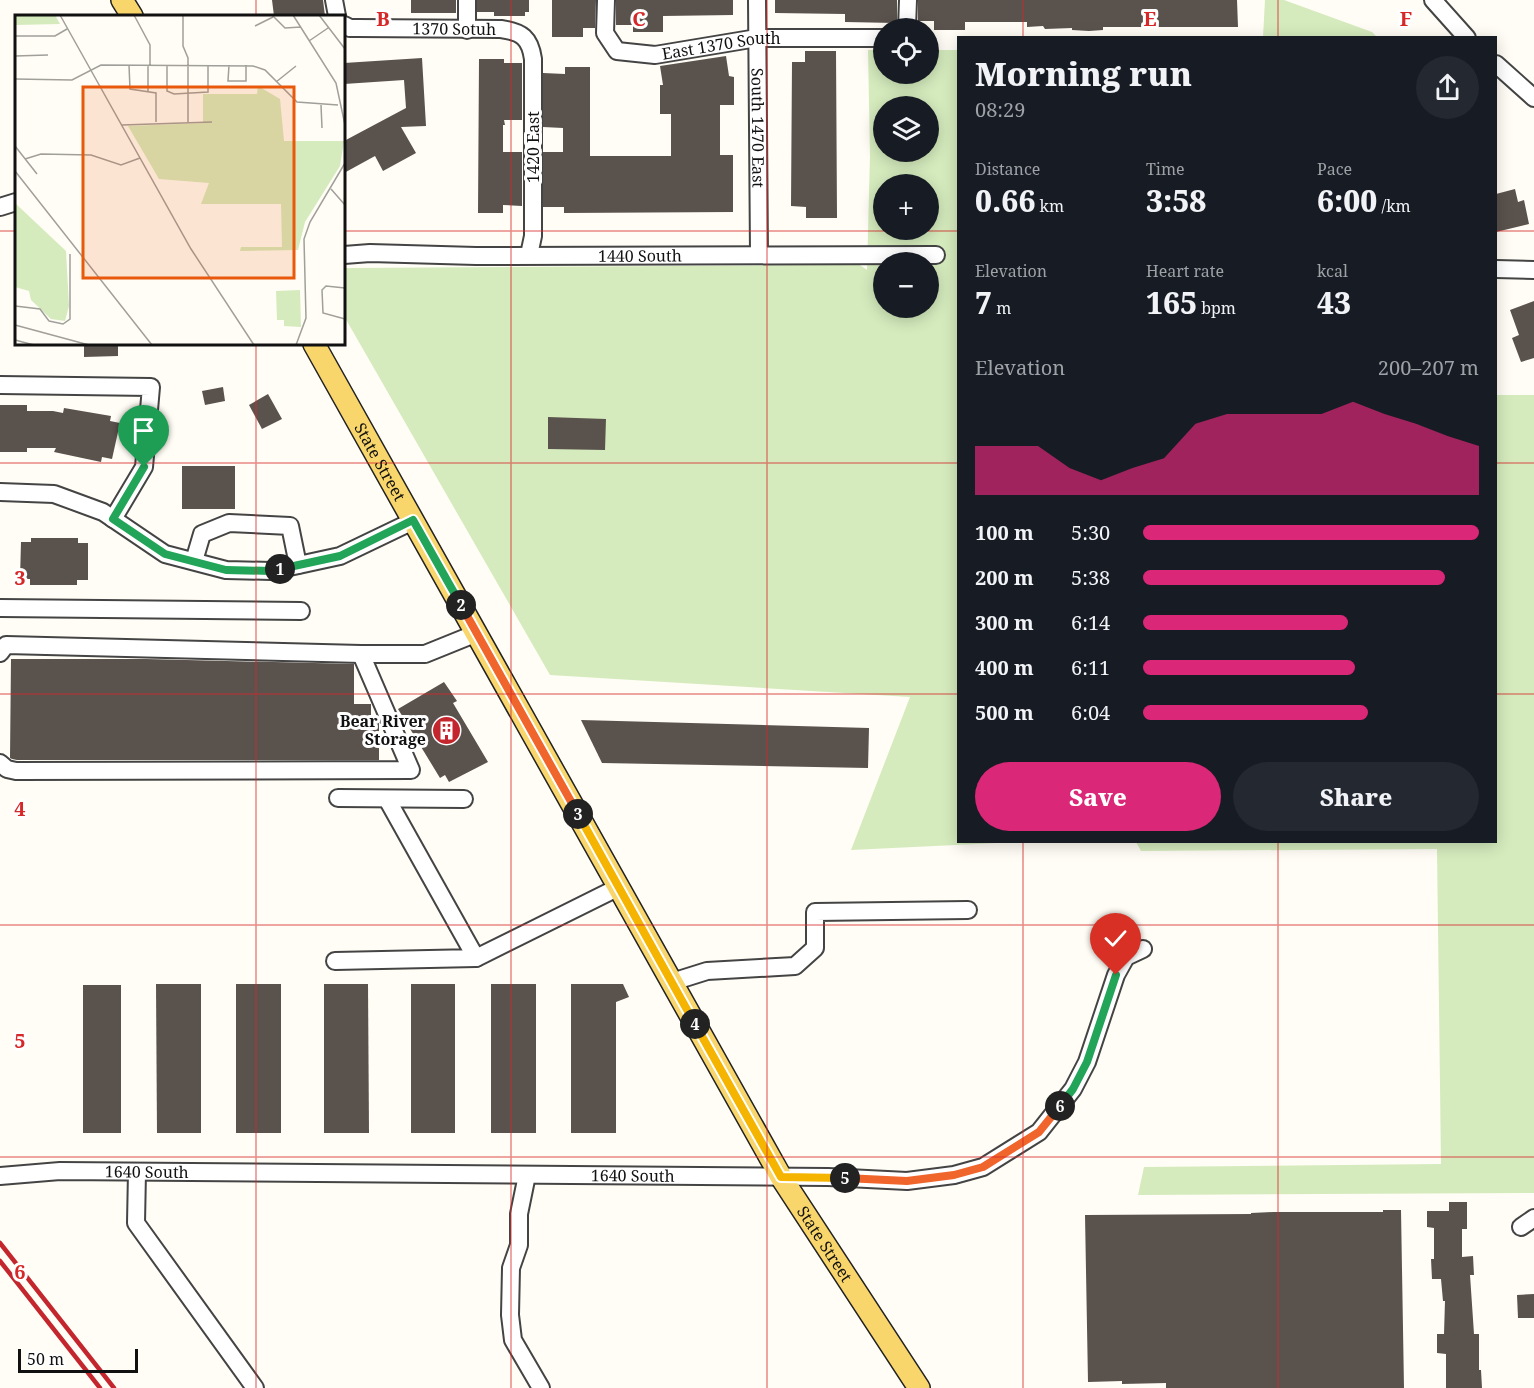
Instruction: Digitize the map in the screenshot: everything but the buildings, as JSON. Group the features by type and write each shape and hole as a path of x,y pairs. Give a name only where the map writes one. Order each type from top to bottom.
{"main road":[{"path":"122,0 131,15"},
{"name":"State Street","path":"315,345 781,1177 915,1387"}],"street":[{"path":"334,0 337,15"},
{"path":"467,0 467,30"},
{"name":"East 1370 South","path":"606,0 605,33 617,51 655,55 757,38 873,38"},
{"name":"South 1470 East","path":"757,0 759,254"},
{"path":"908,0 908,18"},
{"path":"1433,0 1465,36"},
{"name":"1370 Sotuh","path":"345,26 350,28 501,29 520,34 526,39"},
{"name":"1420 East","path":"526,39 533,59 533,236 529,255"},
{"path":"1497,65 1534,98"},
{"path":"0,207 15,202"},
{"name":"1440 South","path":"345,255 370,253 873,255"},
{"path":"1497,269 1534,270"},
{"path":"0,385 151,387 144,467 113,519"},
{"path":"0,492 54,494 103,512 165,554 226,570 271,571 340,556 413,520"},
{"path":"194,561 202,534 229,523 290,526 298,565"},
{"path":"0,609 301,611"},
{"path":"0,653 6,645 425,654 477,633"},
{"path":"0,763 7,769 16,771 411,770 361,654"},
{"path":"338,798 464,799"},
{"path":"387,799 476,958"},
{"path":"335,961 476,958 619,887"},
{"path":"672,982 708,972 795,966 815,948 815,912 968,910"},
{"name":"1640 South","path":"0,1176 60,1171 828,1177 907,1181 954,1175 983,1167 1039,1132 1073,1089 1087,1062 1116,975 1126,957 1143,949"},
{"path":"137,1172 135,1223 255,1388"},
{"path":"527,1175 519,1214 519,1245 511,1269 510,1315 513,1340 541,1388"}],"green space":[{"path":"1265,0 1284,0 1372,32 1376,36 1263,36"},
{"path":"868,50 873,50 873,84 939,84 939,50 957,50 957,843 997,843 851,850 910,697 550,675 345,318 345,268 860,265 867,270 870,155"},
{"path":"1497,395 1534,395 1534,1193 1138,1195 1144,1167 1441,1164 1437,849 1141,851 1137,843 1497,843"}],"railway":[{"path":"0,1243 114,1388"},
{"path":"0,1261 100,1388"}],"place":[{"name":"Bear River Storage","path":"447,730"}],"route":[{"path":"144,467 113,519 165,554 226,570 271,571 340,556 413,520 781,1177 907,1181 954,1175 983,1167 1039,1132 1073,1089 1087,1062 1116,975"}]}
